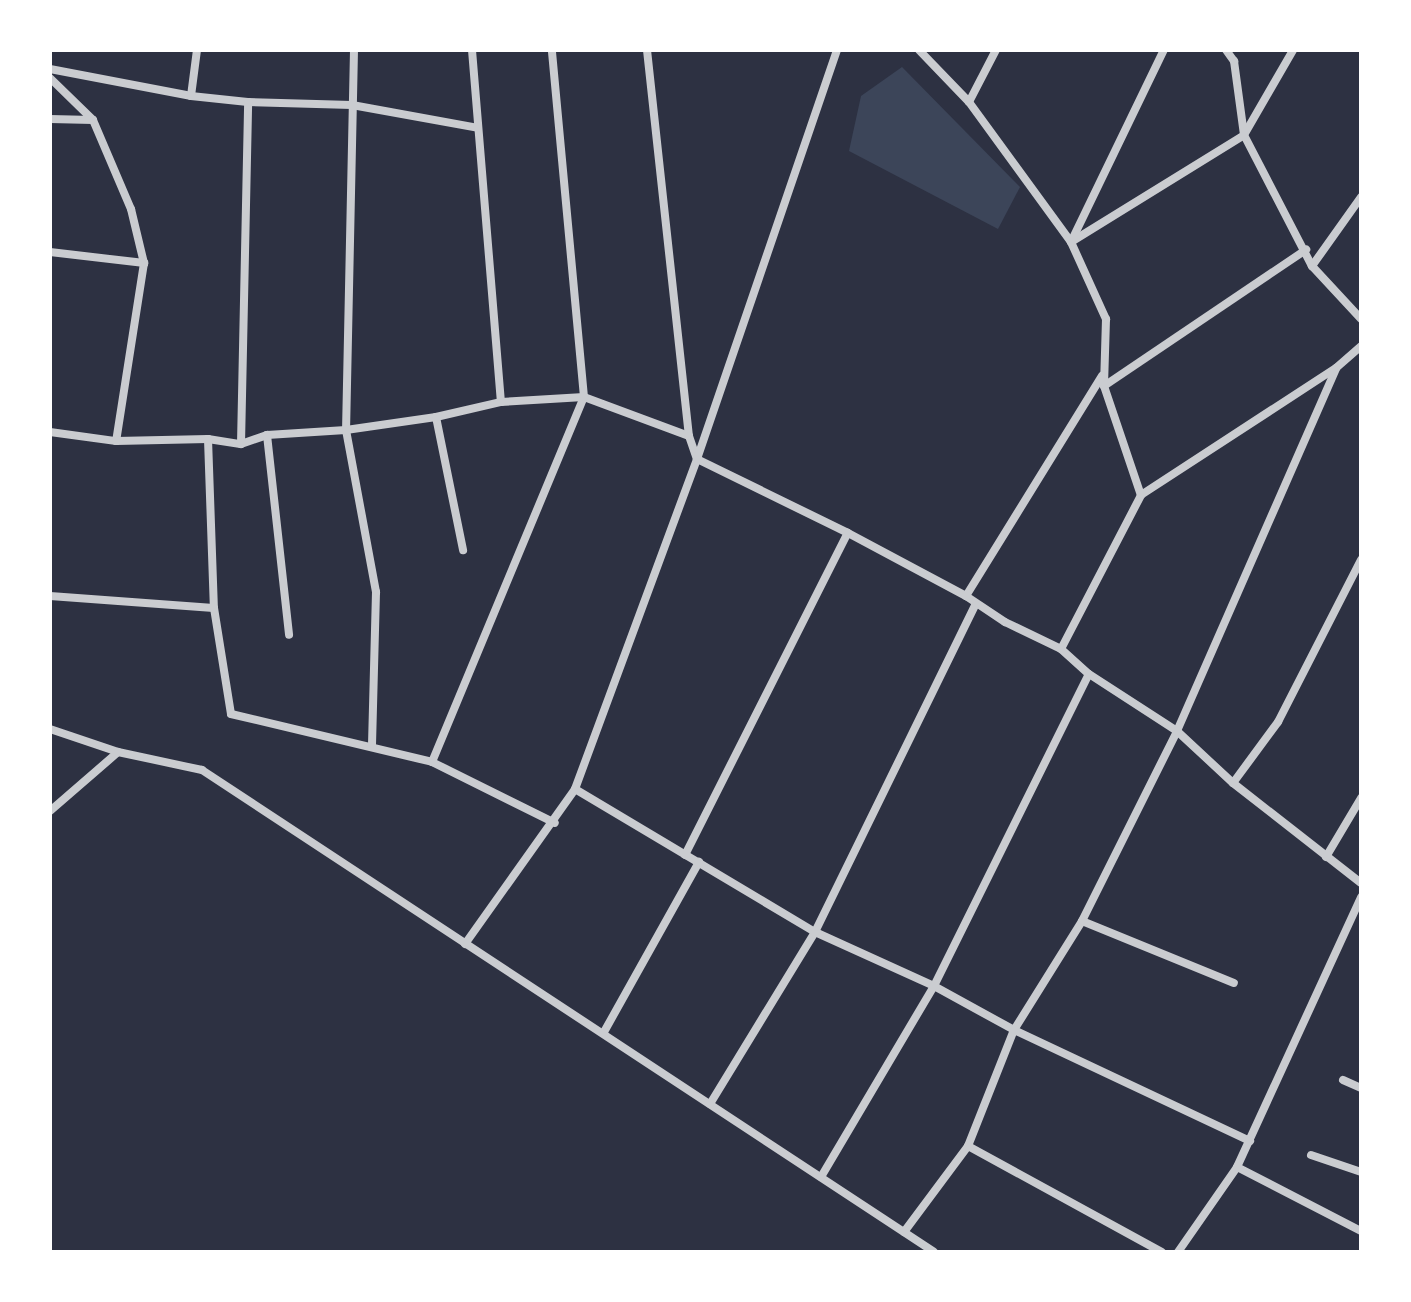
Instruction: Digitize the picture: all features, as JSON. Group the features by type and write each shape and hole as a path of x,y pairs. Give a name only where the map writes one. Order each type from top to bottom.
{"street":[{"path":"191,96 197,50"},
{"path":"354,50 346,430 376,592 372,746"},
{"path":"472,50 501,402"},
{"path":"432,762 584,397 552,50"},
{"path":"647,50 689,436 697,459 848,533 966,596 975,605 1061,649 1089,674 1177,731 1233,783 1361,883"},
{"path":"465,944 555,823 575,789 697,459 837,50"},
{"path":"921,50 969,102 1071,242 1106,319 1104,386 1141,495"},
{"path":"969,102 996,50"},
{"path":"1071,242 1164,50"},
{"path":"1226,50 1234,61 1244,135 1312,266 1361,319"},
{"path":"1071,242 1244,135 1293,50"},
{"path":"50,69 191,96 248,102 352,105 478,128"},
{"path":"50,78 93,120 131,209 144,263 116,441"},
{"path":"241,444 248,102"},
{"path":"50,119 93,120"},
{"path":"1312,266 1361,197"},
{"path":"1104,386 1306,250"},
{"path":"50,252 144,263"},
{"path":"1061,649 1141,495 1336,368 1361,346"},
{"path":"904,1232 968,1146 1014,1030 1082,921 1177,731 1336,368"},
{"path":"966,596 1103,375"},
{"path":"50,432 116,441 208,439 241,444 267,435 346,430 436,417 501,402 584,397 689,436"},
{"path":"436,417 463,550"},
{"path":"267,435 289,635"},
{"path":"208,439 214,608 231,714 432,762 555,823"},
{"path":"685,855 848,533"},
{"path":"1233,783 1278,722 1361,560"},
{"path":"50,596 214,608"},
{"path":"710,1104 815,932 975,605"},
{"path":"821,1177 934,986 1089,674"},
{"path":"50,729 118,752 202,770 934,1252"},
{"path":"50,811 118,752"},
{"path":"575,789 815,932 934,986 1014,1030 1250,1141"},
{"path":"1326,857 1361,798"},
{"path":"604,1032 699,862"},
{"path":"1178,1252 1237,1167 1361,897"},
{"path":"1082,921 1234,983"},
{"path":"1343,1080 1361,1088"},
{"path":"968,1146 1162,1252"},
{"path":"1311,1155 1361,1172"},
{"path":"1237,1167 1361,1231"}],"shaded area":[{"path":"902,67 1020,187 998,229 849,151 861,96"}]}
